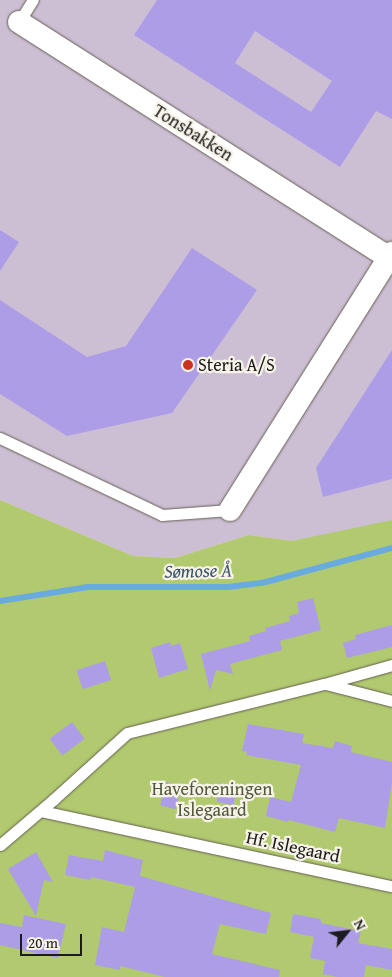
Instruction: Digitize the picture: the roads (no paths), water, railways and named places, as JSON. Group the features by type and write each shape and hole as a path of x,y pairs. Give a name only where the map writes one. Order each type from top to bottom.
{"street":[{"name":"Tonsbakken","path":"19,22 391,255 230,510"}],"lane":[{"name":"Tonsbakken","path":"19,22 33,0"},
{"path":"0,438 162,515 230,510"},
{"path":"0,845 41,811 126,732 324,684 392,665"},
{"path":"324,684 392,701"},
{"name":"Hf. Islegaard","path":"41,811 392,886"}],"waterway":[{"name":"Sømose Å","path":"0,601 88,587 228,587 262,583 392,548"}],"place":[{"name":"Steria A/S","path":"188,365"}],"park label":[{"name":"Haveforeningen Islegaard","path":"212,800"}]}
